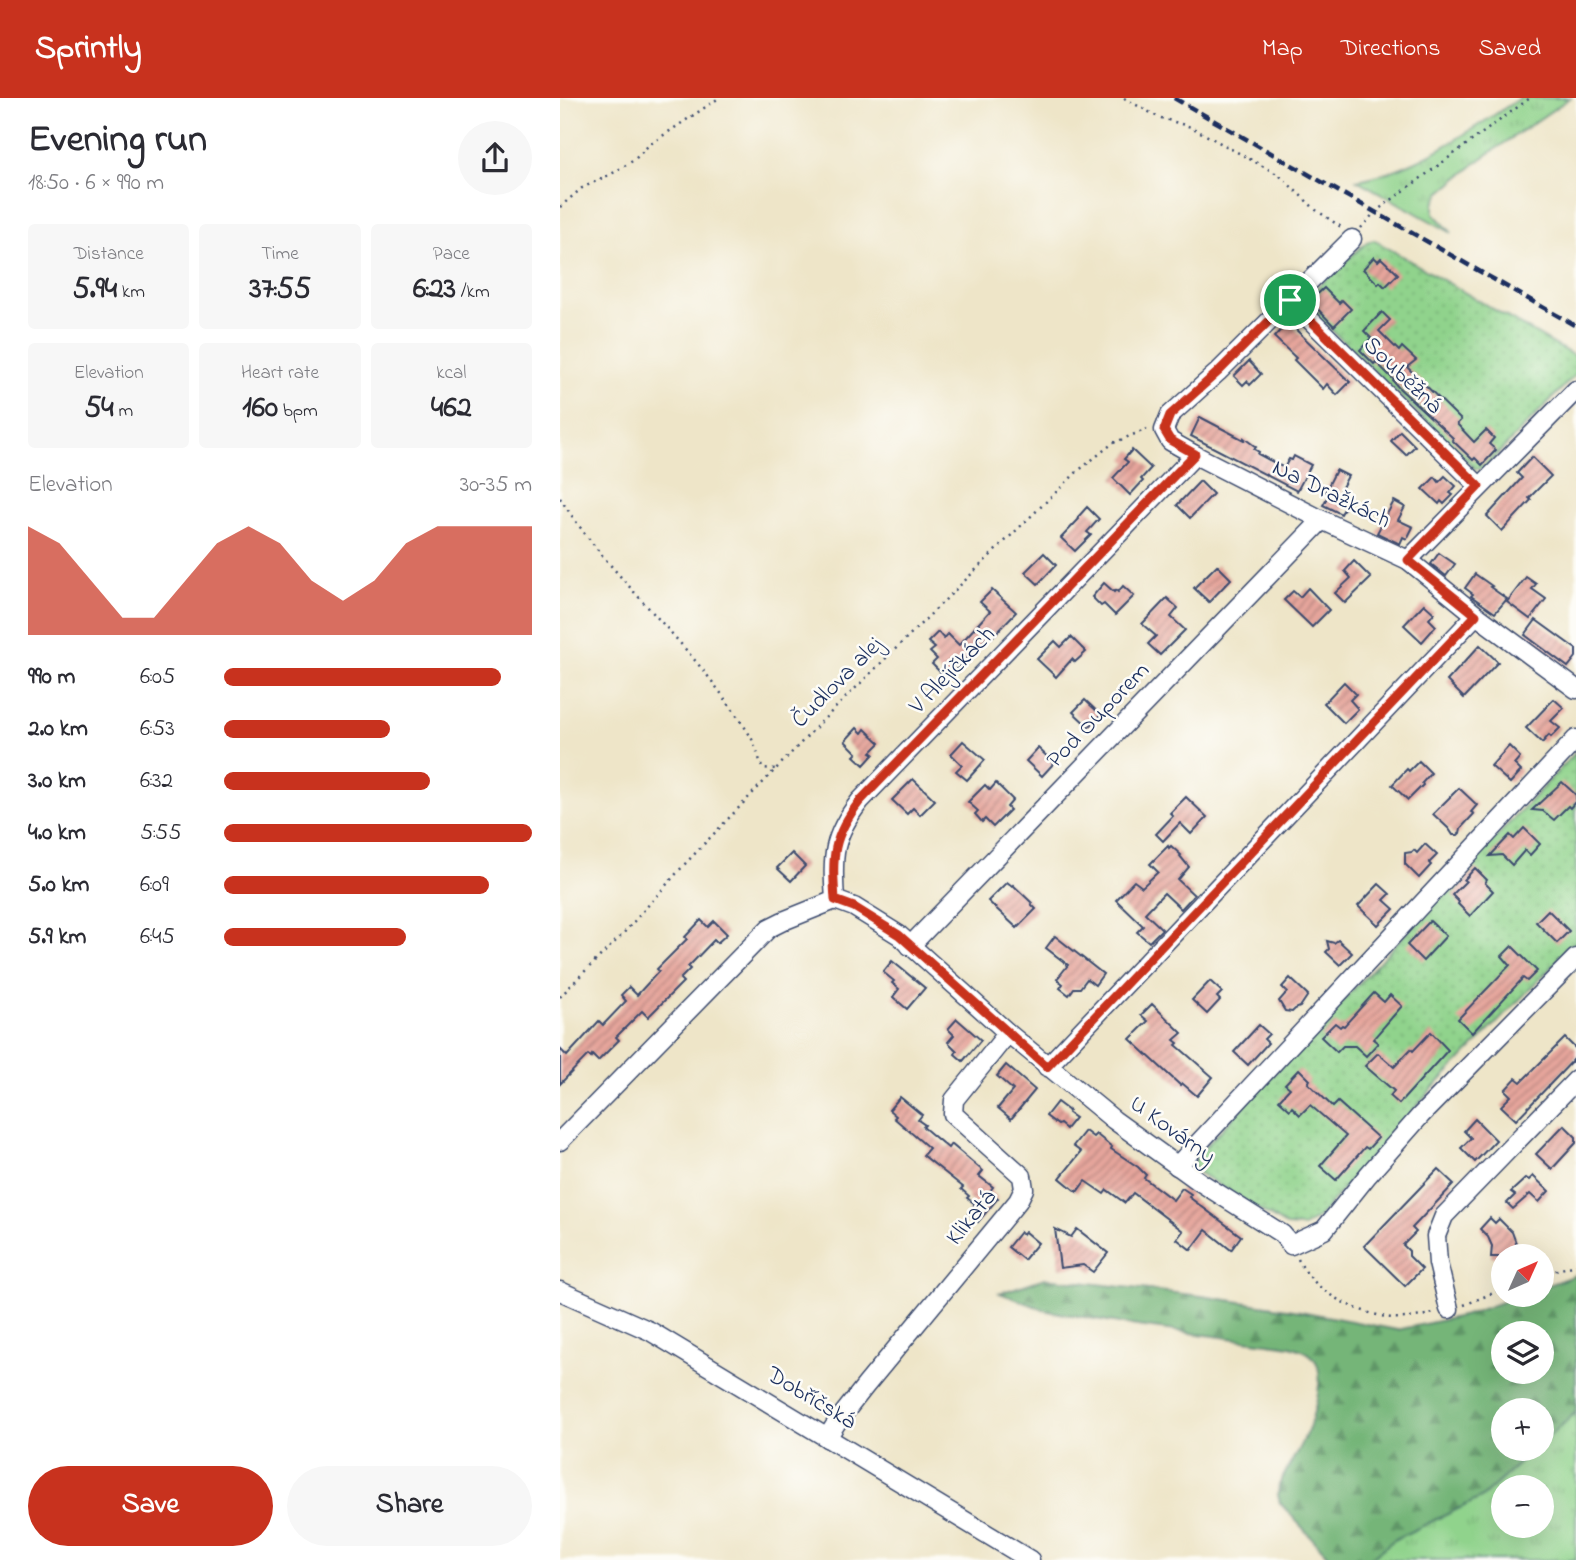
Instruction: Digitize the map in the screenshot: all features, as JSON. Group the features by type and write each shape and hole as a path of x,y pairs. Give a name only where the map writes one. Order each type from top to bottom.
{"street":[{"path":"1195,454 1170,440 1164,430 1170,415 1218,372 1354,236"},
{"name":"Souběžná","path":"1290,300 1479,486"},
{"path":"1408,560 1576,390"},
{"name":"Na Dražkách","path":"1195,454 1322,520 1408,560 1476,615 1576,689"},
{"name":"V Alejíčkách","path":"835,900 833,863 836,842 855,808 1195,454"},
{"name":"Pod Ouporem","path":"910,946 1322,520"},
{"path":"1047,1067 1476,615"},
{"path":"1177,1166 1576,739"},
{"path":"560,1141 769,928 835,900"},
{"name":"U Kovárny","path":"835,900 854,907 899,935 1047,1067 1114,1120 1177,1166 1282,1234 1291,1245"},
{"path":"1291,1245 1324,1230 1368,1175 1422,1115 1576,958"},
{"name":"Klikatá","path":"827,1438 866,1385 1018,1201 1024,1189 1022,1176 953,1114 954,1100 1008,1033"},
{"path":"1449,1308 1438,1263 1436,1236 1444,1216 1576,1080"},
{"name":"Dobříčská","path":"560,1291 650,1331 1030,1560"}],"path":[{"path":"560,207 582,188 625,166 649,145 719,98"},
{"path":"1124,98 1158,117 1191,127 1279,175 1316,210 1354,236 1375,212 1530,98"},
{"name":"Čudlova alej","path":"560,997 854,690 1079,471 1112,443 1152,427 1164,430"},
{"path":"560,498 584,532 714,683 751,738 762,768 777,769"},
{"path":"1291,1245 1304,1271 1324,1292 1352,1306 1387,1317 1422,1316 1491,1295"},
{"path":"1554,1271 1576,1265"}],"green space":[{"path":"1520,98 1570,98 1481,159 1440,193 1434,204 1434,214 1452,233 1357,180 1401,168 1442,148"},
{"path":"1374,240 1576,357 1576,374 1484,468 1475,469 1309,308 1308,296 1367,242"},
{"path":"1576,752 1576,942 1430,1091 1319,1217 1303,1227 1286,1226 1198,1172 1194,1165 1196,1157"},
{"path":"1576,1275 1576,1412 1554,1432 1554,1398 1491,1398 1491,1461 1522,1461 1506,1475 1491,1475 1491,1489 1481,1498 1395,1539 1368,1560 1332,1560 1280,1503 1278,1495 1279,1485 1307,1433 1316,1402 1318,1366 1310,1355 1291,1346 1137,1326 1048,1311 1000,1293 1045,1278 1201,1296 1300,1311 1397,1330 1466,1315 1491,1306 1554,1307 1554,1283"},
{"path":"1576,1412 1576,1560 1368,1560 1395,1539 1481,1498 1491,1489 1491,1538 1554,1538 1554,1475 1506,1475 1522,1461 1554,1461 1554,1432"}],"building":[{"path":"1374,257 1378,261 1381,258 1398,274 1385,287 1380,282 1378,284 1363,269"},
{"path":"1324,288 1339,303 1342,300 1351,309 1334,326 1310,301"},
{"path":"1382,312 1390,320 1379,331 1399,351 1402,347 1416,360 1407,367 1461,420 1457,424 1474,442 1486,430 1494,438 1489,444 1496,450 1482,465 1475,458 1473,460 1376,362 1374,364 1360,350 1371,338 1364,331"},
{"path":"1288,322 1350,382 1337,395 1327,384 1323,389 1274,337"},
{"path":"1249,361 1261,374 1250,385 1247,381 1243,385 1234,376"},
{"path":"1200,417 1244,438 1256,447 1254,449 1258,454 1284,468 1294,456 1311,465 1297,491 1191,436"},
{"path":"1400,431 1415,446 1406,455 1391,441"},
{"path":"1132,450 1151,468 1130,495 1113,478 1128,462 1124,459"},
{"path":"1532,457 1551,476 1502,531 1487,516 1522,478 1517,473"},
{"path":"1336,470 1348,476 1339,493 1350,498 1341,514 1323,505 1329,494 1325,492"},
{"path":"1445,476 1456,486 1450,493 1453,495 1444,504 1441,501 1439,504 1423,489 1435,477 1439,482"},
{"path":"1200,481 1213,494 1190,518 1177,505"},
{"path":"1394,501 1405,507 1398,520 1413,527 1407,539 1403,537 1400,544 1377,533"},
{"path":"1087,507 1099,519 1087,532 1091,535 1075,551 1061,538"},
{"path":"1044,553 1056,565 1038,584 1025,572"},
{"path":"1439,553 1455,564 1446,576 1431,564"},
{"path":"1354,561 1371,578 1345,603 1335,593 1351,578 1345,571"},
{"path":"1217,565 1231,579 1209,602 1194,588"},
{"path":"1475,574 1507,599 1495,613 1471,596 1473,594 1465,588"},
{"path":"1526,577 1536,584 1532,589 1546,599 1530,619 1507,602"},
{"path":"1104,583 1114,592 1118,592 1123,586 1134,596 1115,615 1092,597"},
{"path":"1308,588 1329,610 1312,627 1284,600 1293,591 1300,597"},
{"path":"992,590 1016,612 947,679 932,664 937,659 930,652 935,648 928,642 938,632 944,639 948,634 959,645 990,611 980,602"},
{"path":"1167,598 1178,608 1171,617 1185,630 1160,655 1148,644 1156,636 1142,624"},
{"path":"1424,604 1434,613 1429,619 1436,626 1422,642 1404,625"},
{"path":"1536,620 1576,649 1576,657 1568,667 1525,635"},
{"path":"1071,637 1086,652 1075,662 1072,659 1056,677 1037,659 1055,641 1061,647"},
{"path":"1480,645 1498,662 1464,698 1447,681"},
{"path":"1344,682 1356,694 1350,700 1358,709 1344,723 1324,703"},
{"path":"1554,699 1564,708 1551,721 1560,728 1542,743 1526,728"},
{"path":"1085,700 1101,715 1089,727 1073,712"},
{"path":"857,728 862,733 865,729 880,743 864,765 854,756 857,753 845,741"},
{"path":"963,741 985,760 967,780 956,771 962,765 951,754"},
{"path":"1509,746 1520,757 1514,764 1521,771 1510,783 1491,766"},
{"path":"1038,748 1054,763 1042,776 1026,761"},
{"path":"1419,761 1431,773 1408,800 1392,785"},
{"path":"913,779 935,800 920,815 913,808 907,814 892,800"},
{"path":"1562,782 1576,795 1576,801 1570,808 1568,806 1554,820 1543,811 1532,810"},
{"path":"996,783 1013,800 1007,807 1010,810 993,827 985,819 982,822 975,814 978,811 968,802 985,785 990,790"},
{"path":"1459,788 1477,805 1471,812 1474,814 1461,828 1460,833 1453,835 1433,814"},
{"path":"1186,797 1207,817 1191,834 1180,823 1163,841 1156,834 1173,816 1170,813"},
{"path":"1524,828 1540,844 1530,855 1525,850 1512,865 1502,855 1490,856 1510,835 1514,839"},
{"path":"1425,844 1437,855 1419,878 1405,864 1405,853 1414,850 1417,853"},
{"path":"1168,846 1181,855 1189,867 1178,880 1194,895 1181,909 1164,893 1145,913 1162,929 1149,942 1137,932 1143,926 1116,900 1134,881 1142,887 1158,872 1150,864"},
{"path":"792,853 805,866 791,881 777,868"},
{"path":"1475,868 1493,891 1470,916 1452,895"},
{"path":"1007,882 1036,909 1017,928 988,901"},
{"path":"1379,884 1390,894 1384,900 1394,909 1378,925 1358,906"},
{"path":"1548,910 1569,931 1557,943 1536,922"},
{"path":"701,920 708,927 714,921 727,934 717,943 714,940 688,967 690,969 680,979 683,982 648,1017 642,1011 616,1037 619,1040 598,1061 588,1055 560,1084 560,1049 567,1056 599,1021 603,1025 626,1001 621,995 629,987 637,995"},
{"path":"1430,921 1446,936 1423,961 1407,945"},
{"path":"1055,936 1103,974 1095,985 1087,979 1069,995 1060,988 1063,984 1057,979 1068,965 1046,948"},
{"path":"1338,940 1352,953 1340,965 1326,952 1329,949 1327,941 1334,943"},
{"path":"1512,946 1537,971 1527,981 1523,978 1472,1033 1458,1019 1510,965 1502,956"},
{"path":"892,961 925,988 907,1009 893,997 899,989 883,972"},
{"path":"1290,978 1308,995 1300,1007 1292,1012 1285,1011 1279,1001 1287,992 1282,987"},
{"path":"1210,981 1222,992 1217,997 1220,1000 1207,1014 1192,1000"},
{"path":"1374,993 1384,1002 1390,995 1402,1006 1373,1039 1378,1043 1366,1056 1355,1046 1343,1046 1337,1052 1321,1037 1335,1023 1340,1027 1344,1026"},
{"path":"1152,1004 1182,1033 1174,1040 1178,1043 1176,1045 1213,1077 1197,1096 1182,1083 1180,1085 1130,1039 1148,1021 1141,1015"},
{"path":"957,1019 981,1040 963,1061 948,1042 954,1035 948,1029"},
{"path":"1259,1025 1269,1034 1264,1039 1268,1043 1248,1065 1234,1052"},
{"path":"1431,1032 1448,1050 1399,1104 1390,1096 1394,1091 1365,1066 1378,1053 1394,1067"},
{"path":"1565,1038 1576,1049 1576,1057 1516,1120 1501,1106 1511,1096 1505,1090 1516,1078 1521,1082"},
{"path":"1006,1065 1035,1090 1011,1119 998,1108 1013,1090 997,1076"},
{"path":"1299,1069 1310,1080 1308,1083 1333,1107 1338,1102 1378,1138 1368,1149 1365,1147 1336,1180 1320,1166 1346,1136 1310,1105 1300,1115 1279,1100 1290,1088 1285,1084"},
{"path":"900,1097 922,1115 918,1120 925,1125 923,1127 948,1148 951,1144 983,1171 979,1176 993,1187 990,1191 998,1198 978,1222 968,1213 975,1204 967,1198 969,1196 961,1189 963,1187 923,1155 929,1148 894,1118 896,1116 889,1110"},
{"path":"1057,1102 1075,1118 1066,1129 1046,1116"},
{"path":"1475,1119 1496,1140 1475,1162 1461,1148 1471,1138 1464,1131"},
{"path":"1564,1125 1576,1137 1576,1143 1552,1169 1536,1154"},
{"path":"1085,1131 1093,1137 1096,1134 1112,1147 1111,1149 1138,1167 1146,1175 1144,1178 1173,1200 1182,1188 1191,1194 1189,1197 1241,1236 1231,1250 1206,1230 1191,1250 1177,1239 1183,1231 1133,1193 1125,1203 1107,1190 1104,1194 1085,1181 1077,1192 1060,1178 1081,1152 1073,1146"},
{"path":"1438,1169 1454,1184 1412,1228 1416,1232 1403,1245 1409,1251 1409,1256 1422,1269 1405,1286 1364,1246"},
{"path":"1533,1176 1549,1191 1539,1202 1530,1194 1513,1209 1507,1203 1515,1195 1511,1192 1526,1178 1529,1180"},
{"path":"1490,1218 1495,1223 1499,1219 1512,1232 1516,1244 1491,1244 1480,1229"},
{"path":"1055,1229 1071,1237 1077,1229 1108,1253 1093,1272 1083,1265 1060,1268"},
{"path":"1020,1232 1023,1235 1025,1232 1038,1243 1024,1260 1008,1247"}],"railway":[{"path":"1174,98 1576,326"}],"route":[{"path":"1290,300 1479,486 1408,560 1476,615 1047,1067 899,935 854,907 835,900 833,863 836,842 842,827 860,801 1195,454 1170,440 1164,430 1170,415 1218,372 1290,300"}]}
